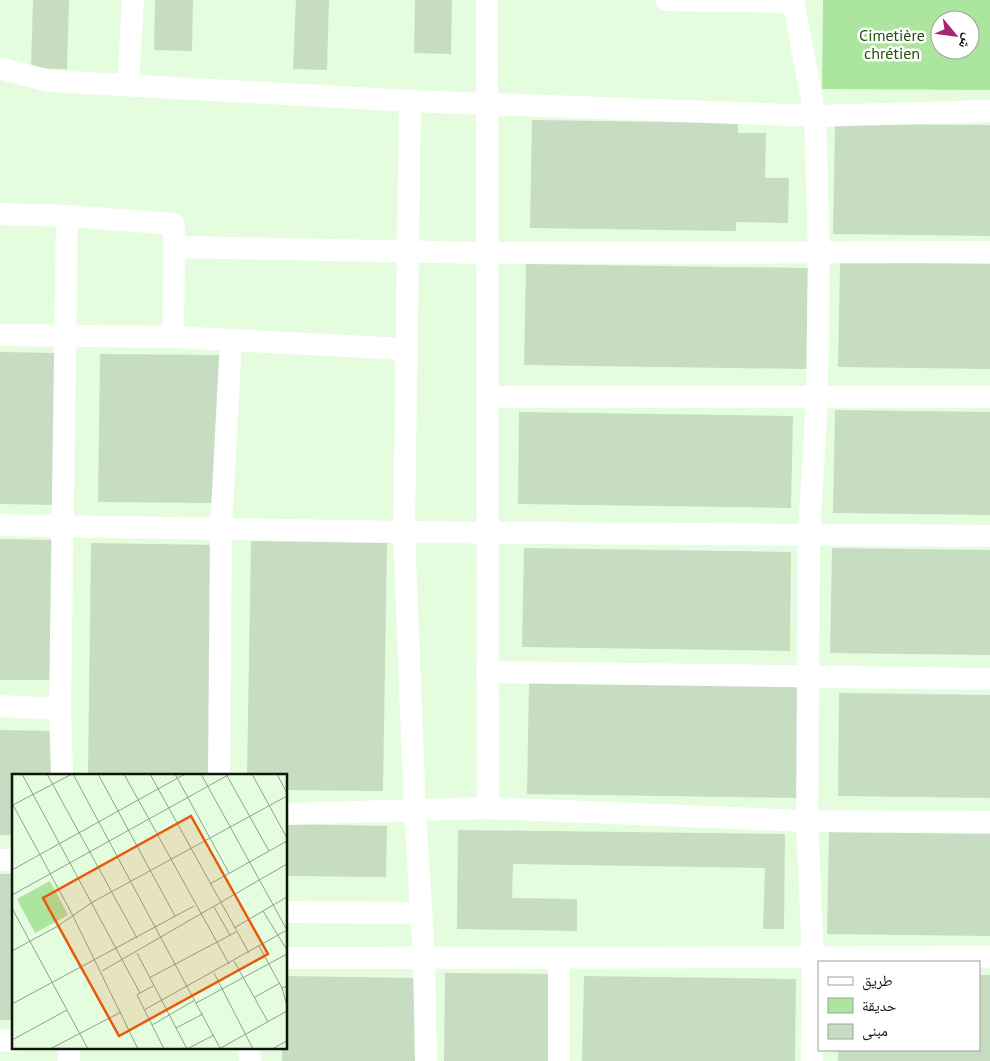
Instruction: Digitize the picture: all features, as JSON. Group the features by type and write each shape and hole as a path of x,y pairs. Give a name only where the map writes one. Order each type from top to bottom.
{"street":[{"path":"128,86 133,0"},
{"path":"488,0 488,808"},
{"path":"666,0 793,1 815,116 818,252 817,397 809,536 807,821 813,958 812,1061"},
{"path":"0,68 49,81 410,101 487,102 815,116 990,111"},
{"path":"410,101 404,532 415,811 424,958 426,1061"},
{"path":"0,214 67,216 174,224 173,337"},
{"path":"62,774 60,709 67,216"},
{"path":"174,246 488,253 990,252"},
{"path":"0,335 173,337 406,349"},
{"path":"219,774 221,529 231,340"},
{"path":"488,396 990,397"},
{"path":"0,525 404,532 990,536"},
{"path":"487,672 809,678 990,679"},
{"path":"0,706 60,709"},
{"path":"288,814 488,808 807,821 990,822"},
{"path":"288,912 421,913"},
{"path":"288,958 990,956"},
{"path":"559,958 559,1061"},
{"path":"69,1048 70,1061"},
{"path":"250,1048 250,1061"}],"green space":[{"name":"Cimetière chrétien","path":"823,0 990,0 990,90 822,89"}],"building":[{"path":"33,0 69,0 67,69 31,68"},
{"path":"155,0 193,0 192,51 154,50"},
{"path":"296,0 329,0 327,70 293,69"},
{"path":"415,0 452,0 451,54 414,53"},
{"path":"532,120 738,123 738,133 766,133 765,178 789,178 788,223 736,222 736,231 530,228"},
{"path":"835,124 990,125 990,236 833,234"},
{"path":"840,262 990,264 990,369 838,367"},
{"path":"526,264 808,268 807,369 524,365"},
{"path":"0,352 57,353 55,505 0,504"},
{"path":"100,354 220,355 218,503 98,502"},
{"path":"835,410 990,412 990,515 833,513"},
{"path":"519,412 793,416 791,508 518,504"},
{"path":"0,539 55,540 53,680 0,680"},
{"path":"251,541 387,543 383,791 288,790 288,774 247,774"},
{"path":"91,543 220,545 216,774 88,774"},
{"path":"524,548 791,552 790,651 522,647"},
{"path":"832,548 990,550 990,655 830,653"},
{"path":"529,682 804,686 803,798 527,794"},
{"path":"839,693 990,695 990,798 838,796"},
{"path":"0,730 53,731 53,774 12,774 12,835 0,835"},
{"path":"288,824 387,826 386,877 288,876"},
{"path":"458,830 785,834 784,929 763,929 765,868 513,864 512,898 577,899 577,931 457,929"},
{"path":"829,832 990,834 990,936 827,934"},
{"path":"0,874 12,874 12,1020 0,1020"},
{"path":"445,973 554,974 552,1061 444,1061"},
{"path":"980,975 990,975 990,1061 838,1061 838,1051 980,1051"},
{"path":"288,976 417,978 416,1061 282,1061 282,1048 288,1048"},
{"path":"584,976 796,979 795,1061 582,1061"}]}
